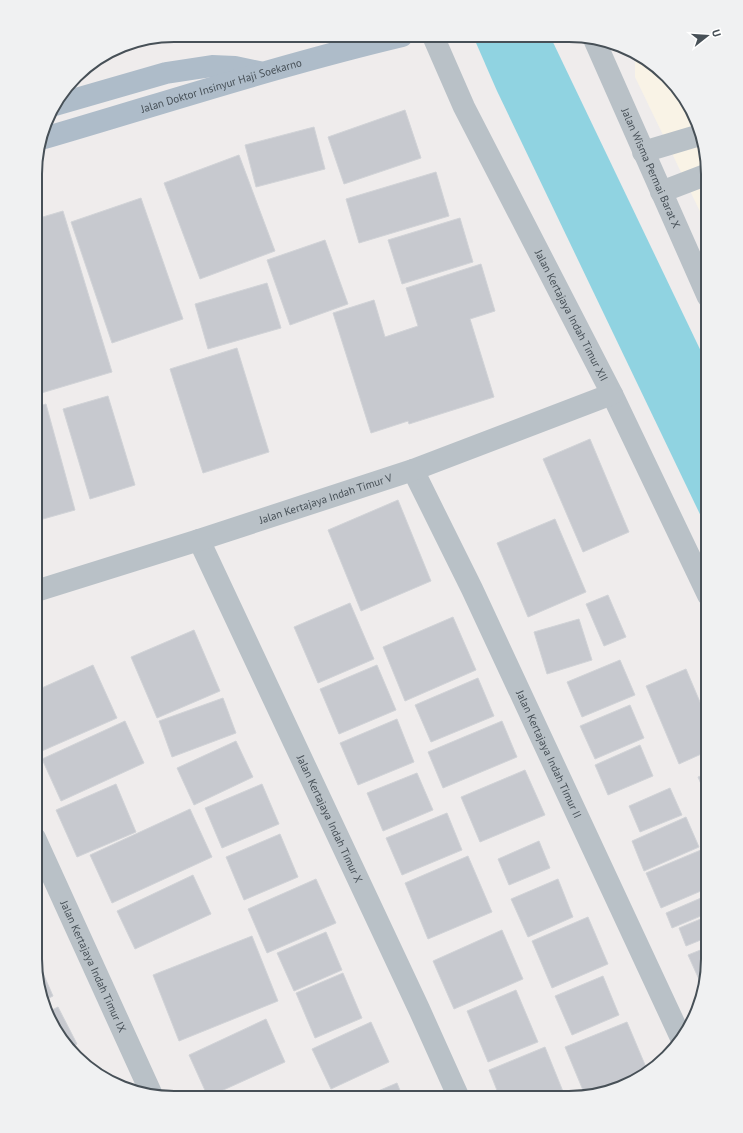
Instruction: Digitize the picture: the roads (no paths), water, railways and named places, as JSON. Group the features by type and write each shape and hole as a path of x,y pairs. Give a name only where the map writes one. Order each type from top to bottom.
{"main road":[{"name":"Jalan Doktor Insinyur Haji Soekarno","path":"47,137 174,101 262,73 378,42"},
{"path":"63,103 166,73 184,70 212,66 235,67 262,73"}],"street":[{"name":"Jalan Kertajaya Indah Timur XII","path":"436,42 464,107 612,394 701,580"},
{"name":"Jalan Wisma Permai Barat X","path":"597,45 643,152 701,279"},
{"path":"643,152 696,136"},
{"path":"661,192 701,177"},
{"name":"Jalan Kertajaya Indah Timur V","path":"42,589 199,540 413,470 612,394"},
{"name":"Jalan Kertajaya Indah Timur II","path":"413,470 472,589 679,1033"},
{"name":"Jalan Kertajaya Indah Timur X","path":"199,540 456,1091"},
{"name":"Jalan Kertajaya Indah Timur IX","path":"42,853 149,1089"}],"water":[{"path":"476,42 553,42 701,351 701,516 497,91"}]}
